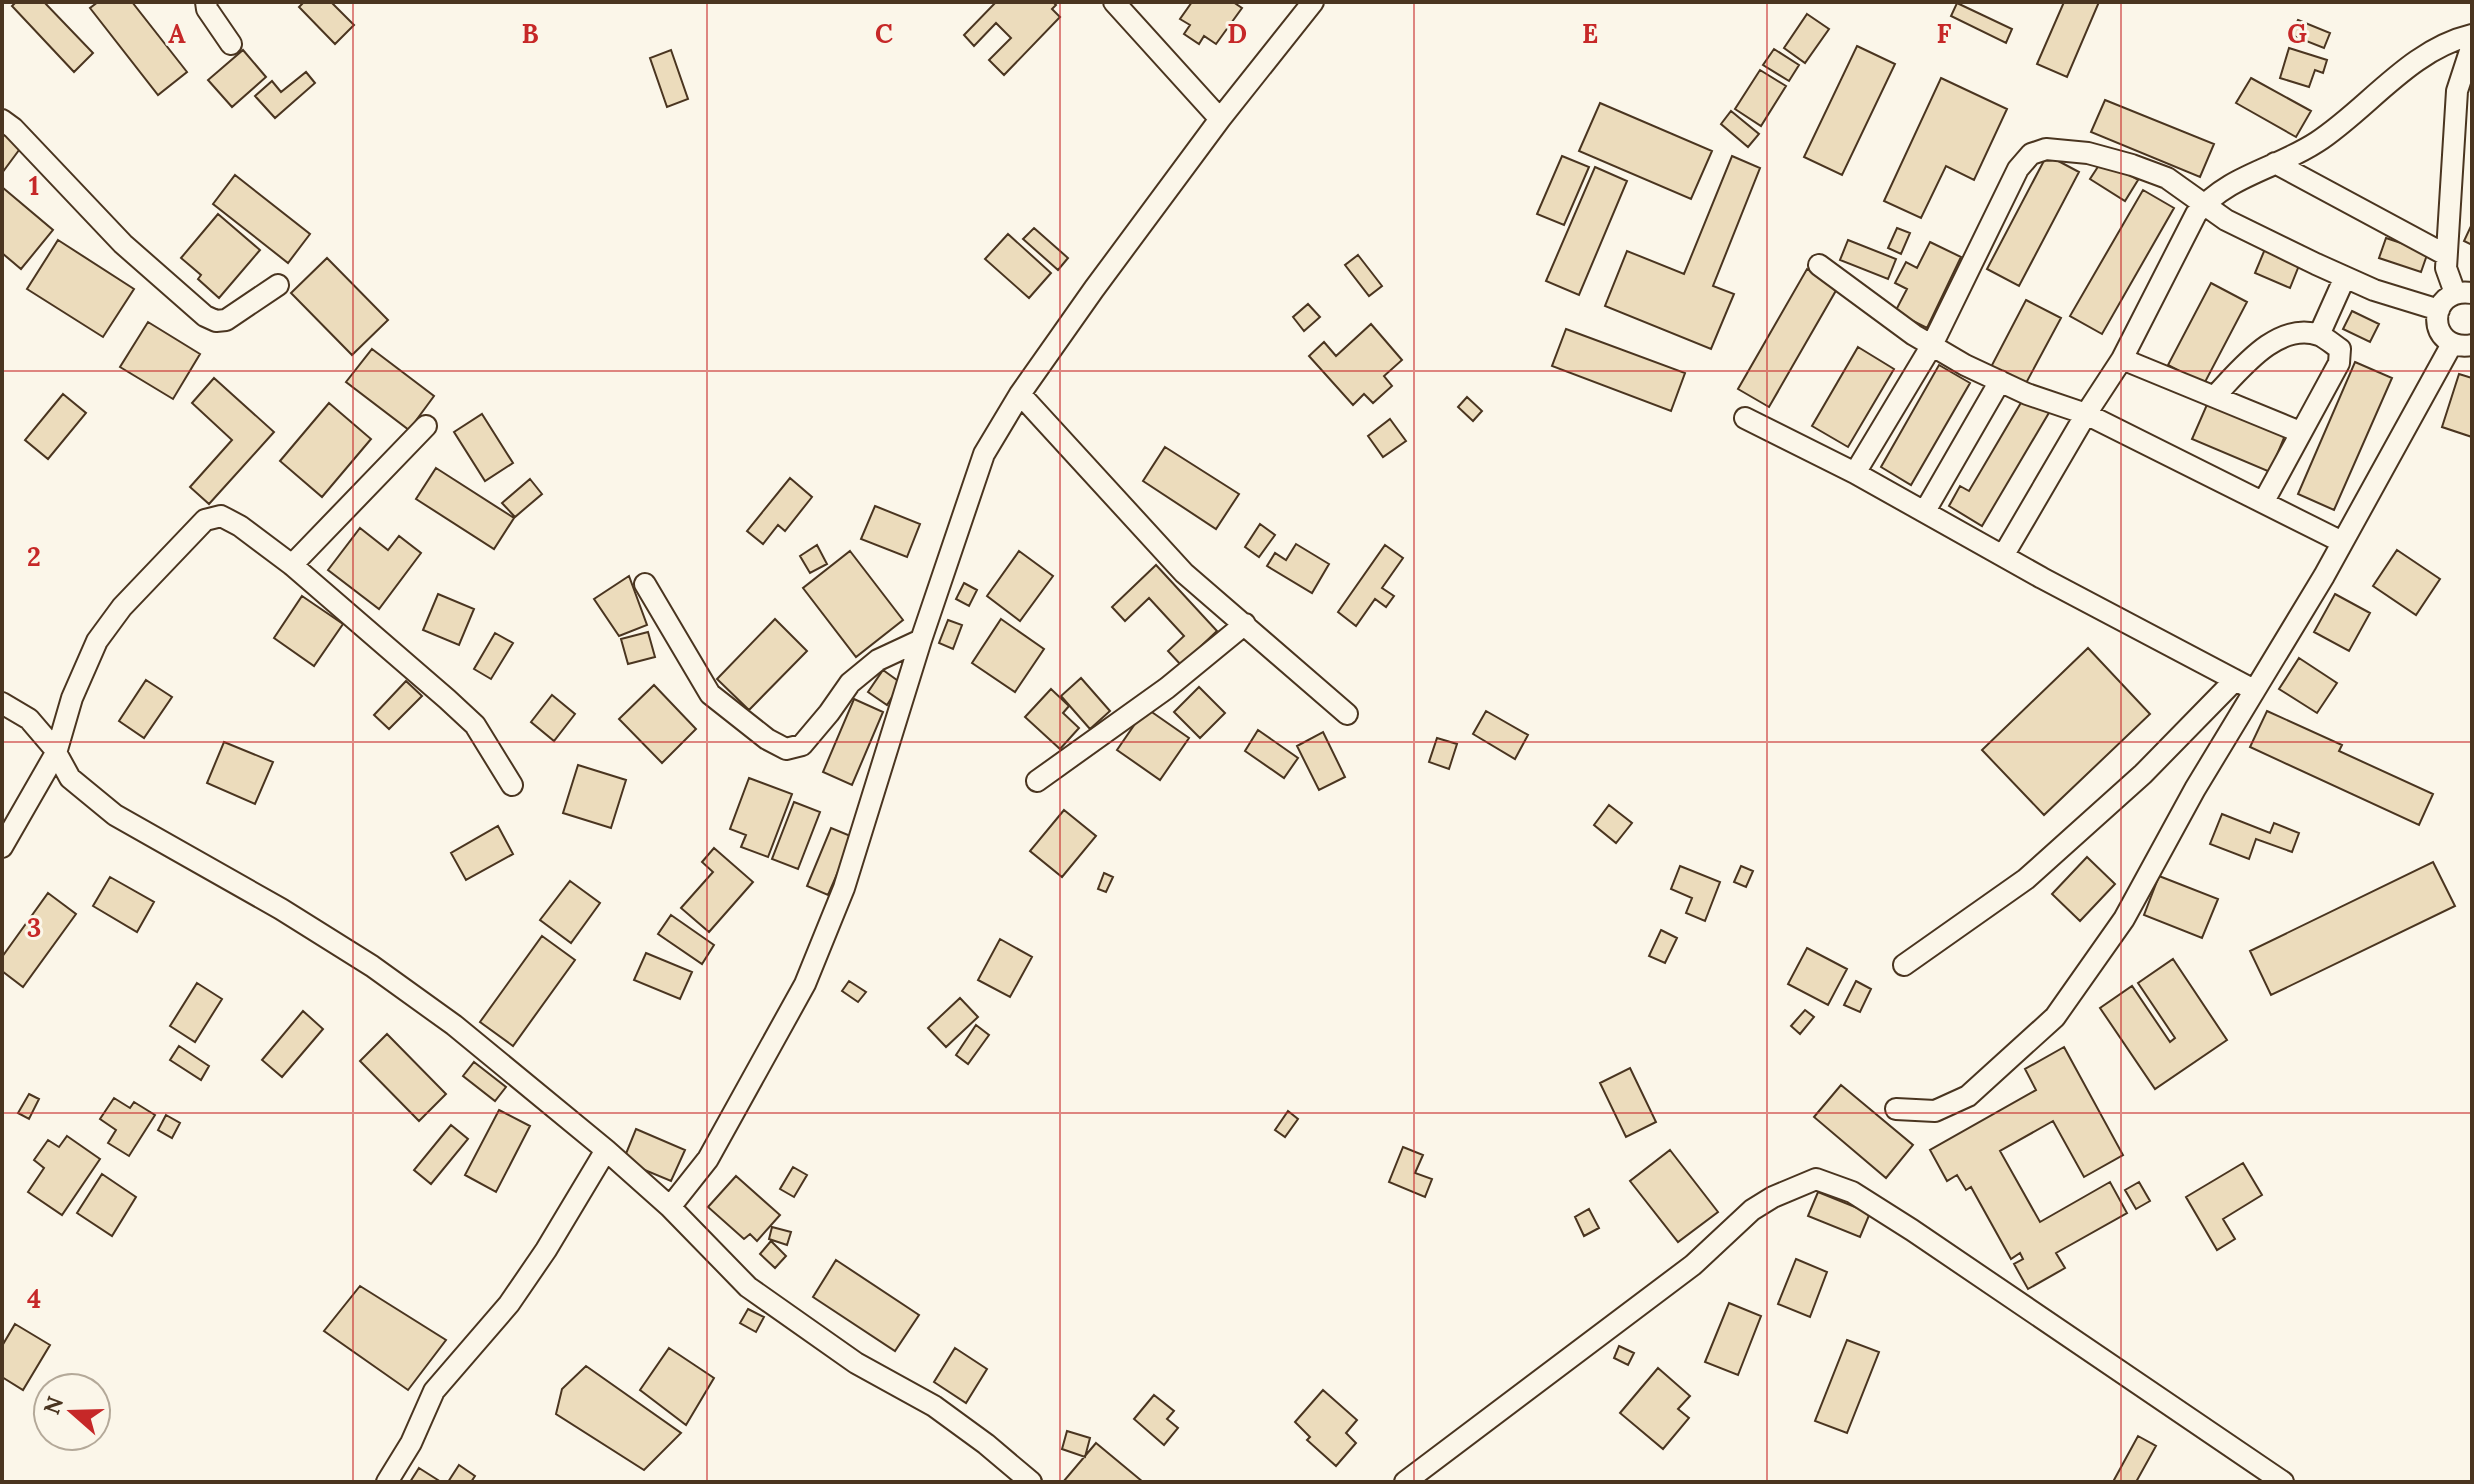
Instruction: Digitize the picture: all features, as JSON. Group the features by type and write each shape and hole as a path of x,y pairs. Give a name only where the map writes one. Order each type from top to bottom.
{"street":[{"path":"206,2 207,9 231,44"},
{"path":"1114,2 1220,119"},
{"path":"670,1207 708,1159 805,984 844,888 921,640 984,454 1020,394 1220,119 1313,2"},
{"path":"2003,556 2122,359 2196,214 2204,205 2235,180 2315,143 2368,103 2424,54 2451,40 2472,35"},
{"path":"1896,1109 1935,1111 1968,1096 2055,1017 2124,919 2195,789 2462,345 2439,331 2437,322 2439,310 2447,298 2463,293 2446,268 2446,255 2457,91 2472,45"},
{"path":"2,120 123,244 205,316 216,321 226,320 278,285"},
{"path":"1855,473 1932,345 2018,169 2031,154 2046,149 2088,153 2167,178 2226,220 2374,290 2439,310"},
{"path":"2275,163 2446,255"},
{"path":"1819,265 1932,345 2027,394 2086,414 2342,542"},
{"path":"2319,335 2345,277"},
{"path":"2215,396 2245,365 2277,340 2292,333 2319,335 2340,349 2341,354 2264,501"},
{"path":"2122,359 2300,432"},
{"path":"1925,511 2000,381"},
{"path":"1020,394 1184,573 1347,714"},
{"path":"1745,418 1855,473 2254,690"},
{"path":"292,565 426,426"},
{"path":"2,847 56,753 72,698 97,641 122,607 205,520 221,516 240,526 292,565 475,725 512,785"},
{"path":"645,584 710,694 767,739 786,749 802,745 859,675 878,660 921,640"},
{"path":"1037,781 1167,688 1245,624"},
{"path":"1904,965 2026,879 2143,774 2235,680"},
{"path":"2,703 29,719 56,753 70,778 115,815 281,909 372,966 454,1025 670,1207 748,1287 856,1363 934,1406 1031,1482"},
{"path":"387,1482 411,1443 434,1391 509,1304 546,1250 606,1150"},
{"path":"1405,1482 1693,1265 1752,1210 1773,1197 1816,1179 1852,1192 1912,1230 2283,1482"}],"building":[{"path":"16,2 44,2 93,53 74,72 12,6"},
{"path":"98,2 132,2 187,72 158,95 90,8"},
{"path":"304,2 331,2 354,25 335,44 299,7"},
{"path":"996,2 1053,2 1056,5 1052,9 1060,17 1004,75 989,60 1011,38 996,23 974,46 964,35"},
{"path":"1192,2 1233,2 1242,8 1216,44 1204,36 1199,44 1184,34 1190,25 1180,19"},
{"path":"2064,2 2099,2 2067,77 2037,64"},
{"path":"1957,3 2012,29 2006,43 1951,16"},
{"path":"1807,14 1829,29 1805,63 1784,48"},
{"path":"2298,20 2330,33 2324,48 2291,35"},
{"path":"1857,46 1895,64 1842,175 1804,157"},
{"path":"2289,48 2327,60 2323,73 2315,70 2309,87 2280,78"},
{"path":"1774,49 1799,65 1789,81 1763,65"},
{"path":"243,50 266,77 232,107 208,80"},
{"path":"671,50 688,99 667,107 650,58"},
{"path":"1760,70 1786,86 1761,126 1735,109"},
{"path":"306,72 315,83 275,118 255,96 272,81 281,92"},
{"path":"1941,78 2007,109 1974,180 1946,166 1921,218 1884,201"},
{"path":"2251,78 2311,111 2296,137 2236,103"},
{"path":"2105,100 2214,144 2200,177 2091,132"},
{"path":"1600,103 1712,151 1691,199 1579,151"},
{"path":"1731,111 1759,134 1748,147 1721,124"},
{"path":"2,131 22,146 2,173"},
{"path":"2047,155 2079,172 2019,286 1987,269"},
{"path":"1562,156 1589,167 1564,225 1537,214"},
{"path":"1732,156 1760,168 1713,286 1734,294 1711,349 1605,306 1627,251 1684,274"},
{"path":"2103,159 2138,180 2125,201 2090,179"},
{"path":"1595,167 1627,181 1579,295 1546,281"},
{"path":"235,175 310,234 288,263 213,204"},
{"path":"2,187 53,230 21,269 2,253"},
{"path":"2143,190 2174,208 2102,334 2070,316"},
{"path":"218,214 260,250 219,298 198,279 201,275 181,258"},
{"path":"2472,224 2472,245 2464,241"},
{"path":"1034,228 1068,258 1058,270 1023,239"},
{"path":"1897,228 1910,233 1901,254 1888,248"},
{"path":"1008,234 1051,273 1029,298 985,259"},
{"path":"2386,238 2428,252 2421,272 2379,258"},
{"path":"58,240 134,289 103,337 27,289"},
{"path":"1848,240 1896,259 1888,279 1840,260"},
{"path":"1930,242 1961,257 1927,328 1895,312 1907,289 1895,283 1906,262 1917,268"},
{"path":"2265,249 2300,263 2290,288 2255,273"},
{"path":"1358,255 1382,286 1369,296 1345,265"},
{"path":"327,258 388,320 352,355 291,293"},
{"path":"1807,269 1838,287 1769,407 1738,389"},
{"path":"2211,283 2247,302 2204,384 2168,365"},
{"path":"2026,300 2061,318 2025,385 1991,367"},
{"path":"1308,304 1320,317 1304,331 1293,317"},
{"path":"2352,311 2379,324 2370,342 2343,329"},
{"path":"148,322 200,354 173,399 120,367"},
{"path":"1371,324 1402,360 1384,376 1392,386 1373,403 1364,394 1353,405 1309,356 1324,342 1336,356"},
{"path":"1566,329 1685,373 1671,411 1552,366"},
{"path":"1858,347 1894,369 1848,447 1812,426"},
{"path":"372,349 434,396 409,430 346,382"},
{"path":"2355,362 2392,378 2334,510 2298,494"},
{"path":"1939,365 1970,383 1911,485 1881,467"},
{"path":"2459,374 2472,378 2472,437 2442,427"},
{"path":"214,378 274,432 209,504 190,487 232,440 192,403"},
{"path":"63,394 86,413 48,459 25,440"},
{"path":"2025,396 2050,411 1982,526 1949,506 1960,486 1969,491"},
{"path":"1467,397 1482,411 1473,421 1458,407"},
{"path":"2209,400 2286,433 2270,472 2192,439"},
{"path":"329,403 371,439 322,497 280,461"},
{"path":"482,414 513,463 485,481 454,432"},
{"path":"1390,419 1406,441 1383,457 1368,436"},
{"path":"1165,447 1239,494 1216,529 1143,481"},
{"path":"436,468 514,518 494,549 416,499"},
{"path":"790,478 812,497 785,531 778,525 763,544 747,531"},
{"path":"530,479 542,494 515,517 502,503"},
{"path":"875,506 920,524 907,557 861,539"},
{"path":"1260,524 1275,535 1259,557 1245,547"},
{"path":"360,528 388,550 399,536 421,553 379,609 328,570"},
{"path":"1296,544 1329,564 1312,593 1267,566 1275,553 1286,560"},
{"path":"817,545 827,564 810,573 800,556"},
{"path":"1385,545 1403,558 1382,588 1394,596 1386,607 1375,599 1356,626 1338,612"},
{"path":"2397,550 2440,579 2416,615 2373,586"},
{"path":"850,551 903,620 856,657 803,588"},
{"path":"1019,551 1053,576 1020,621 987,596"},
{"path":"1156,565 1217,631 1181,665 1168,651 1184,636 1149,598 1125,621 1112,607"},
{"path":"629,576 647,625 619,636 594,599"},
{"path":"964,583 977,590 969,606 956,599"},
{"path":"438,594 474,609 459,645 423,630"},
{"path":"2335,594 2370,613 2349,651 2314,632"},
{"path":"302,596 343,624 314,666 274,638"},
{"path":"775,619 807,651 749,710 717,679"},
{"path":"1001,619 1044,649 1015,692 972,663"},
{"path":"948,620 962,625 953,649 939,643"},
{"path":"648,632 655,657 628,664 621,639"},
{"path":"495,633 513,643 491,679 474,669"},
{"path":"2088,648 2150,714 2044,815 1982,750"},
{"path":"2299,658 2337,683 2317,713 2279,689"},
{"path":"883,670 901,683 887,705 868,692"},
{"path":"1081,678 1110,711 1090,729 1061,696"},
{"path":"146,680 172,697 144,738 119,721"},
{"path":"406,681 422,696 389,729 374,715"},
{"path":"654,685 696,729 662,763 619,719"},
{"path":"1199,687 1225,713 1200,738 1174,712"},
{"path":"1051,689 1069,706 1063,713 1079,728 1060,749 1025,717"},
{"path":"552,695 575,714 554,741 531,722"},
{"path":"854,699 883,712 852,785 823,772"},
{"path":"1146,708 1189,738 1160,780 1117,750"},
{"path":"1486,711 1528,735 1515,759 1473,734"},
{"path":"2267,711 2342,745 2339,751 2433,794 2419,825 2250,747"},
{"path":"1258,730 1298,758 1284,778 1245,751"},
{"path":"1323,732 1345,777 1319,790 1297,746"},
{"path":"1437,738 1457,744 1449,769 1429,762"},
{"path":"224,742 273,762 255,804 207,783"},
{"path":"578,765 626,780 611,828 563,813"},
{"path":"749,778 792,794 768,857 741,847 746,835 730,829"},
{"path":"794,802 820,812 798,869 772,859"},
{"path":"1609,805 1632,823 1616,843 1594,825"},
{"path":"1064,810 1096,836 1062,877 1030,851"},
{"path":"2222,814 2270,833 2274,823 2299,833 2292,852 2256,839 2249,859 2210,844"},
{"path":"498,826 513,854 466,880 451,853"},
{"path":"831,828 853,837 828,895 807,886"},
{"path":"714,848 753,882 709,932 681,908 713,872 702,862"},
{"path":"2087,857 2115,884 2080,921 2052,894"},
{"path":"2433,862 2455,906 2271,995 2250,951"},
{"path":"1680,866 1720,882 1705,921 1686,913 1692,898 1671,889"},
{"path":"1741,866 1753,871 1746,887 1734,882"},
{"path":"1104,873 1113,877 1106,892 1098,889"},
{"path":"2159,876 2218,899 2202,938 2144,915"},
{"path":"110,877 154,902 137,932 93,906"},
{"path":"570,881 600,903 571,943 540,920"},
{"path":"48,893 76,914 23,987 2,971 2,957"},
{"path":"671,915 714,945 702,964 658,934"},
{"path":"1661,930 1677,938 1665,963 1649,956"},
{"path":"542,936 575,960 513,1046 480,1022"},
{"path":"1000,939 1032,957 1010,997 978,980"},
{"path":"1807,948 1847,969 1828,1005 1788,984"},
{"path":"646,953 692,972 680,999 634,980"},
{"path":"2173,959 2227,1040 2155,1089 2100,1008 2132,986 2170,1042 2175,1038 2138,983"},
{"path":"849,981 866,992 858,1002 842,991"},
{"path":"1856,981 1871,989 1860,1012 1844,1005"},
{"path":"197,983 222,999 195,1042 170,1026"},
{"path":"960,998 978,1017 946,1047 928,1028"},
{"path":"1805,1010 1814,1017 1800,1034 1791,1026"},
{"path":"303,1011 323,1029 282,1077 262,1060"},
{"path":"976,1025 989,1035 968,1064 956,1055"},
{"path":"387,1034 446,1094 419,1121 360,1061"},
{"path":"179,1046 209,1066 201,1080 170,1060"},
{"path":"2064,1047 2123,1155 2084,1177 2053,1121 2000,1151 2040,1222 2110,1182 2127,1213 2056,1253 2065,1268 2028,1289 2014,1264 2023,1259 2020,1253 2011,1259 1971,1187 1966,1190 1957,1175 1947,1181 1930,1150 2036,1090 2025,1069"},
{"path":"474,1062 506,1087 495,1101 463,1076"},
{"path":"1630,1068 1656,1122 1626,1137 1600,1083"},
{"path":"1841,1085 1913,1145 1886,1178 1814,1117"},
{"path":"29,1094 39,1099 29,1119 18,1113"},
{"path":"114,1098 130,1108 134,1102 155,1115 129,1156 108,1143 116,1130 100,1119"},
{"path":"499,1110 530,1126 496,1192 465,1175"},
{"path":"1288,1111 1298,1119 1285,1137 1275,1130"},
{"path":"166,1115 180,1123 172,1138 158,1130"},
{"path":"451,1125 468,1139 431,1184 414,1170"},
{"path":"636,1129 685,1150 671,1181 623,1161"},
{"path":"67,1136 100,1159 62,1215 28,1192 44,1168 34,1160 48,1140 59,1147"},
{"path":"1403,1147 1423,1155 1415,1173 1432,1179 1425,1197 1389,1182"},
{"path":"1670,1150 1718,1212 1678,1242 1630,1181"},
{"path":"2243,1163 2262,1195 2223,1219 2235,1239 2217,1250 2186,1197"},
{"path":"793,1167 807,1175 794,1197 780,1189"},
{"path":"102,1174 136,1197 112,1236 77,1213"},
{"path":"736,1176 780,1215 757,1241 750,1234 744,1239 708,1207"},
{"path":"2139,1182 2150,1201 2136,1209 2125,1190"},
{"path":"1818,1192 1870,1213 1860,1237 1808,1216"},
{"path":"1589,1209 1599,1228 1584,1236 1575,1217"},
{"path":"772,1227 791,1232 787,1245 769,1239"},
{"path":"771,1241 786,1256 775,1268 760,1254"},
{"path":"1796,1259 1827,1272 1810,1317 1778,1304"},
{"path":"836,1260 919,1315 895,1351 813,1297"},
{"path":"360,1286 446,1340 408,1390 324,1331"},
{"path":"1729,1303 1761,1316 1738,1375 1705,1362"},
{"path":"748,1309 764,1317 756,1332 740,1323"},
{"path":"15,1324 50,1345 23,1390 2,1377 2,1346"},
{"path":"1847,1340 1879,1352 1847,1433 1815,1421"},
{"path":"1619,1346 1634,1353 1628,1365 1614,1358"},
{"path":"669,1348 714,1378 686,1425 640,1390"},
{"path":"955,1348 987,1369 966,1403 934,1382"},
{"path":"586,1366 681,1433 644,1470 556,1414 562,1389"},
{"path":"1658,1368 1690,1396 1678,1409 1689,1418 1663,1449 1620,1413"},
{"path":"1323,1390 1357,1420 1346,1433 1356,1443 1336,1466 1307,1440 1310,1437 1295,1422"},
{"path":"1154,1395 1174,1411 1167,1419 1178,1428 1164,1445 1134,1419"},
{"path":"1067,1431 1090,1438 1085,1457 1062,1449"},
{"path":"2138,1436 2156,1446 2136,1482 2117,1482 2114,1480"},
{"path":"1096,1443 1143,1482 1063,1482"},
{"path":"459,1465 475,1476 471,1482 448,1482"},
{"path":"419,1468 441,1482 410,1482"}]}
